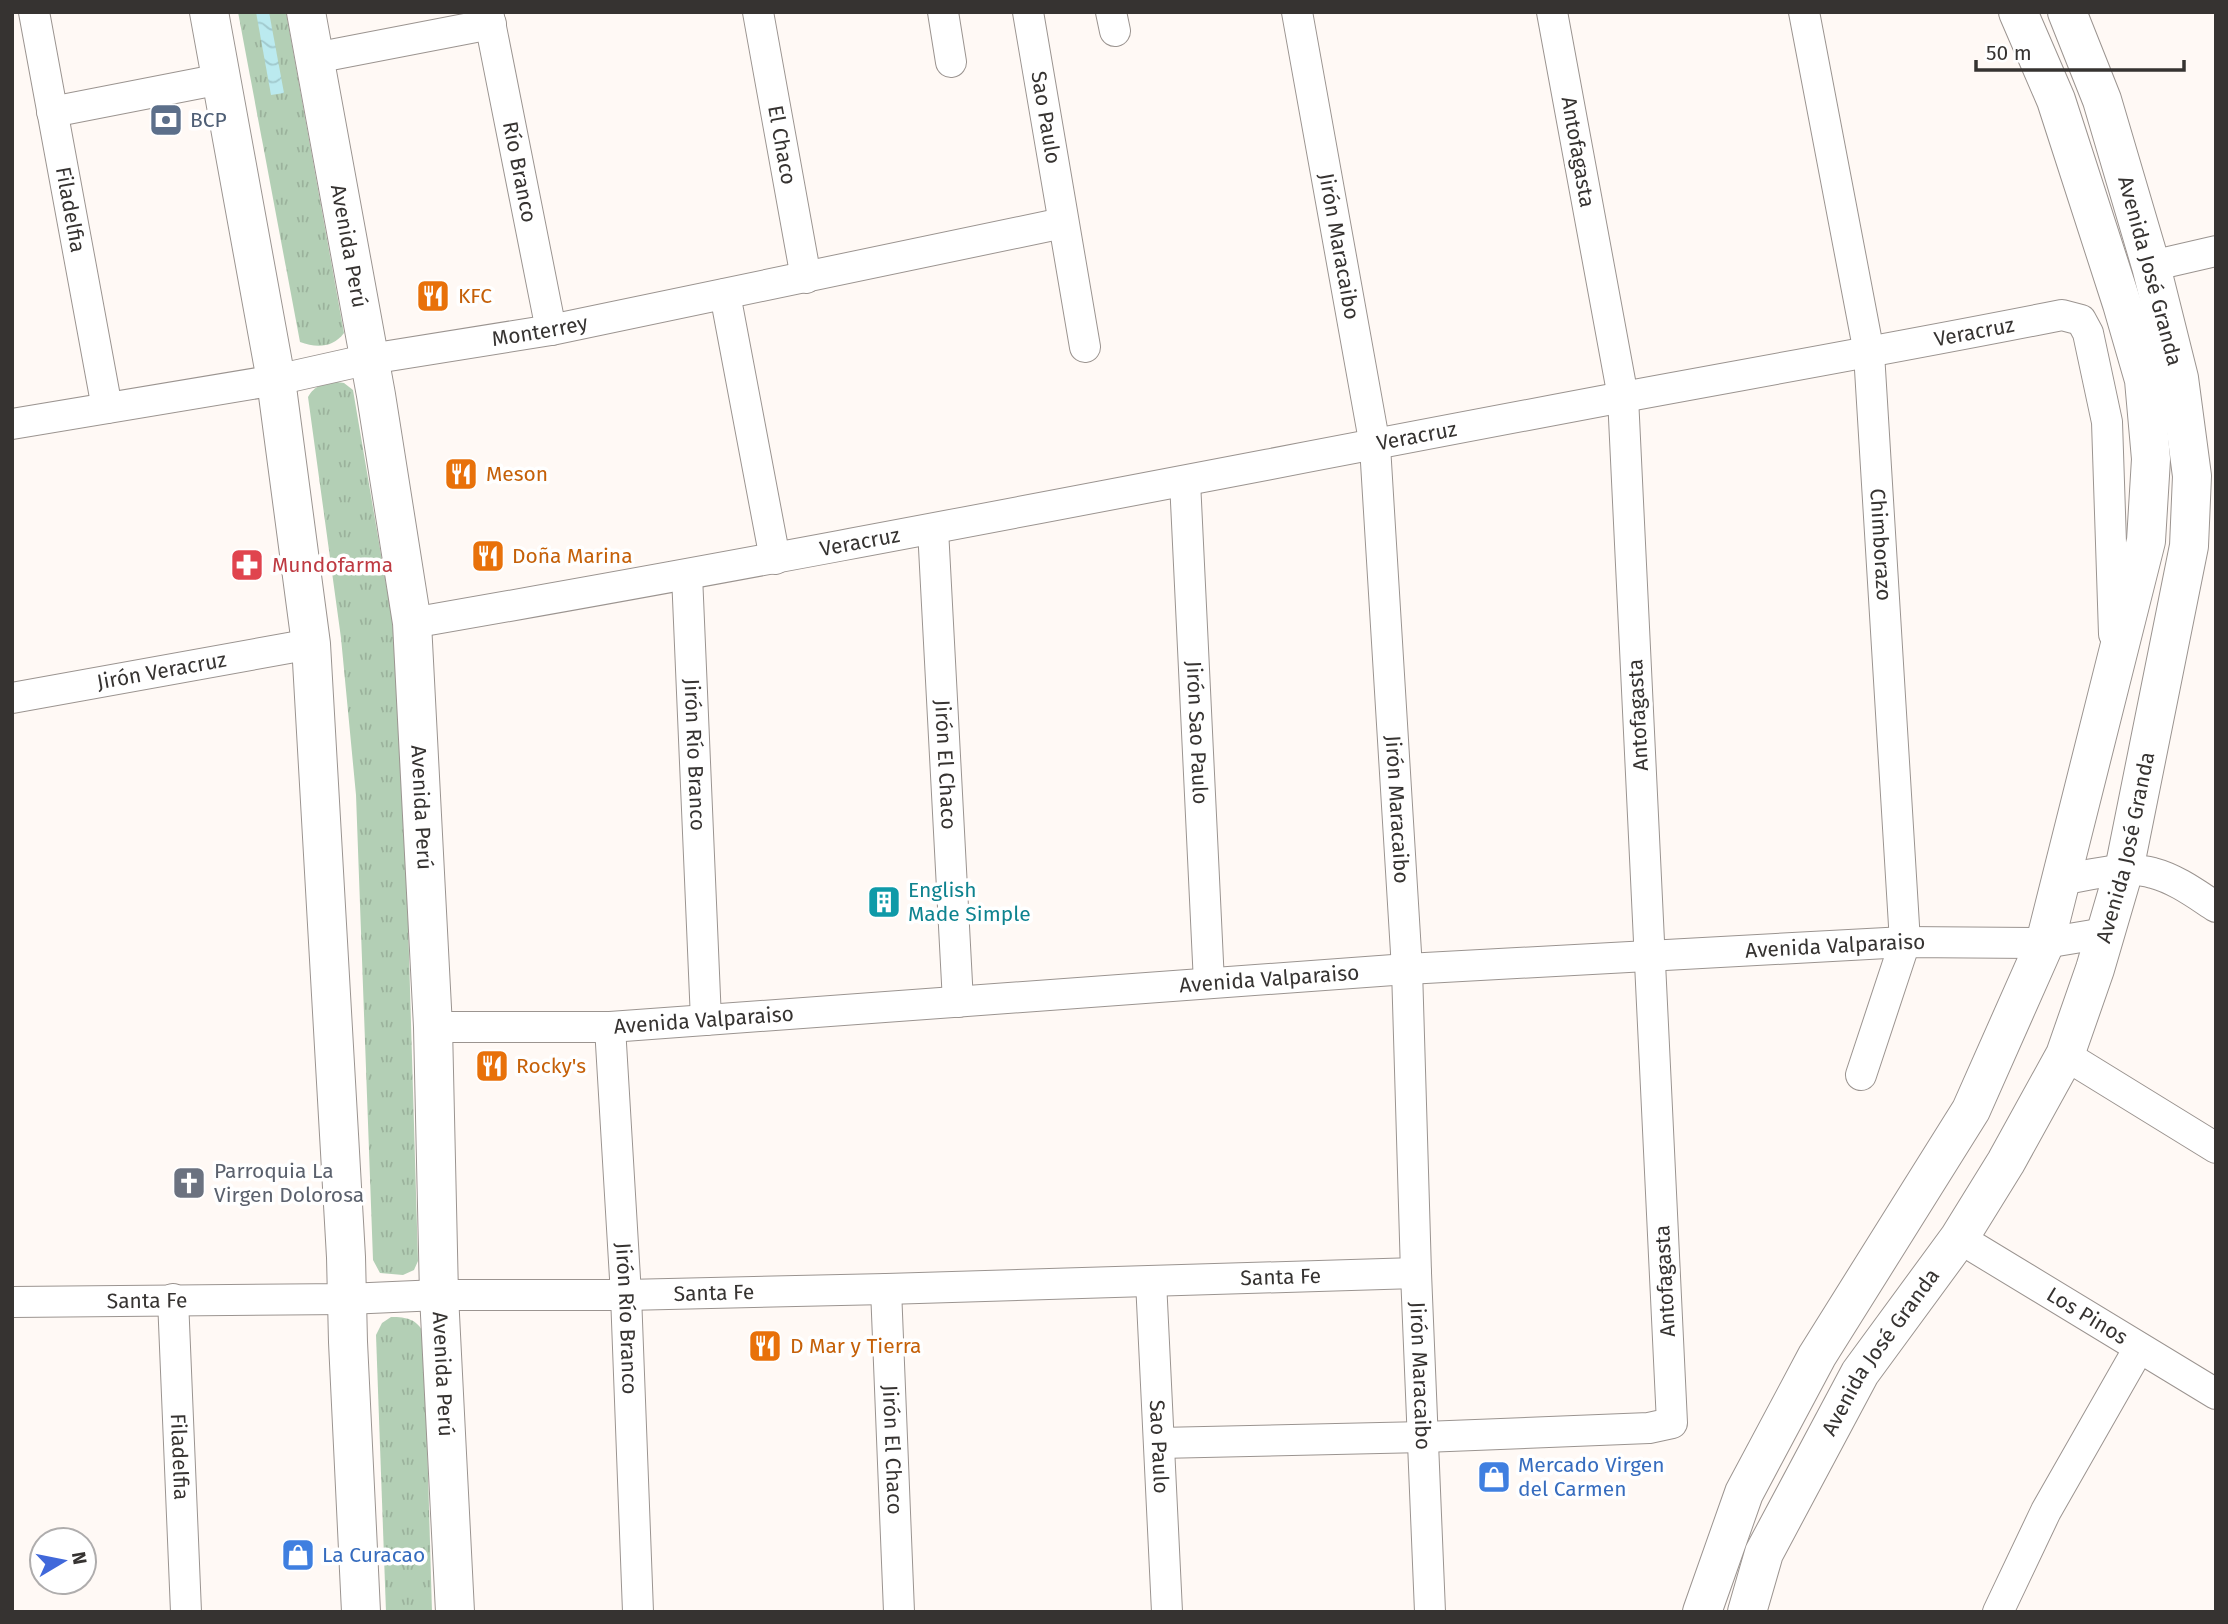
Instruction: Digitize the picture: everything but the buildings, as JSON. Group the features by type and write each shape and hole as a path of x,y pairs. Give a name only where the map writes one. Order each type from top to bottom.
{"main road":[{"path":"209,12 276,380 311,644 347,1299 361,1612"},
{"name":"Avenida Perú","path":"306,12 370,359 412,623 433,1027 439,1295 455,1612"},
{"name":"Avenida José Granda","path":"1702,1612 1744,1493 1817,1356 1971,1110 2045,943 2146,541 2151,459 2144,380 2056,100 2018,12"},
{"name":"Avenida José Granda","path":"1746,1612 1764,1553 1860,1373 1959,1238 2006,1162 2065,1055 2097,963 2124,870 2204,475 2151,266 2102,100 2067,12"}],"street":[{"name":"Filadelfia","path":"34,12 107,408"},
{"name":"El Chaco","path":"758,12 806,278"},
{"path":"943,12 951,62"},
{"name":"Sao Paulo","path":"1028,12 1085,346"},
{"name":"Jirón Maracaibo","path":"1297,12 1375,446 1407,969 1430,1612"},
{"name":"Antofagasta","path":"1424,1437 1649,1428 1672,1423 1623,397 1552,12"},
{"name":"Chimborazo","path":"1804,12 1869,354 1905,942 1861,1075"},
{"path":"315,58 489,18"},
{"name":"Río Branco","path":"489,18 551,330"},
{"path":"52,112 221,79"},
{"name":"Monterrey","path":"12,424 276,380 370,359 551,330 1063,223"},
{"path":"2151,266 2216,251"},
{"path":"725,294 775,559"},
{"name":"Veracruz","path":"412,623 775,559 1623,397 1869,354 2062,315 2081,320 2088,333 2107,422 2115,662"},
{"name":"Jirón Sao Paulo","path":"1185,481 1209,984"},
{"name":"Jirón El Chaco","path":"933,529 958,1002"},
{"name":"Jirón Río Branco","path":"687,575 706,1020"},
{"name":"Jirón Veracruz","path":"12,698 311,644"},
{"path":"2061,880 2124,870 2152,872 2177,882 2216,906"},
{"name":"Avenida Valparaiso","path":"433,1027 610,1027 1407,969 1905,942 2045,943 2105,933"},
{"name":"Jirón Río Branco","path":"610,1027 626,1295 638,1612"},
{"path":"2065,1055 2216,1148"},
{"name":"Los Pinos","path":"1959,1238 2216,1394"},
{"name":"Santa Fe","path":"12,1302 347,1299 439,1295 626,1295 1416,1273"},
{"name":"Sao Paulo","path":"1151,1281 1167,1612"},
{"name":"Jirón El Chaco","path":"886,1289 899,1612"},
{"name":"Filadelfia","path":"173,1299 186,1612"},
{"path":"1998,1612 2046,1511 2139,1348"},
{"path":"1159,1443 1424,1437"}],"green space":[{"path":"238,12 286,12 344,333 329,344 318,346 300,342"},
{"path":"344,383 353,390 392,619 403,751 418,1261 414,1270 403,1275 380,1273 373,1260 356,795 341,638 308,397 320,386"},
{"path":"391,1317 411,1320 424,1334 432,1612 386,1612 376,1335 382,1323"}],"water":[{"path":"256,12 269,12 284,93 271,95"}],"place":[{"name":"BCP","path":"166,120"},
{"name":"KFC","path":"433,296"},
{"name":"Meson","path":"461,474"},
{"name":"Doña Marina","path":"488,556"},
{"name":"Mundofarma","path":"247,565"},
{"name":"English Made Simple","path":"884,902"},
{"name":"Rocky's","path":"492,1066"},
{"name":"Parroquia La Virgen Dolorosa","path":"189,1183"},
{"name":"D Mar y Tierra","path":"765,1346"},
{"name":"Mercado Virgen del Carmen","path":"1494,1477"},
{"name":"La Curacao","path":"298,1555"}]}
